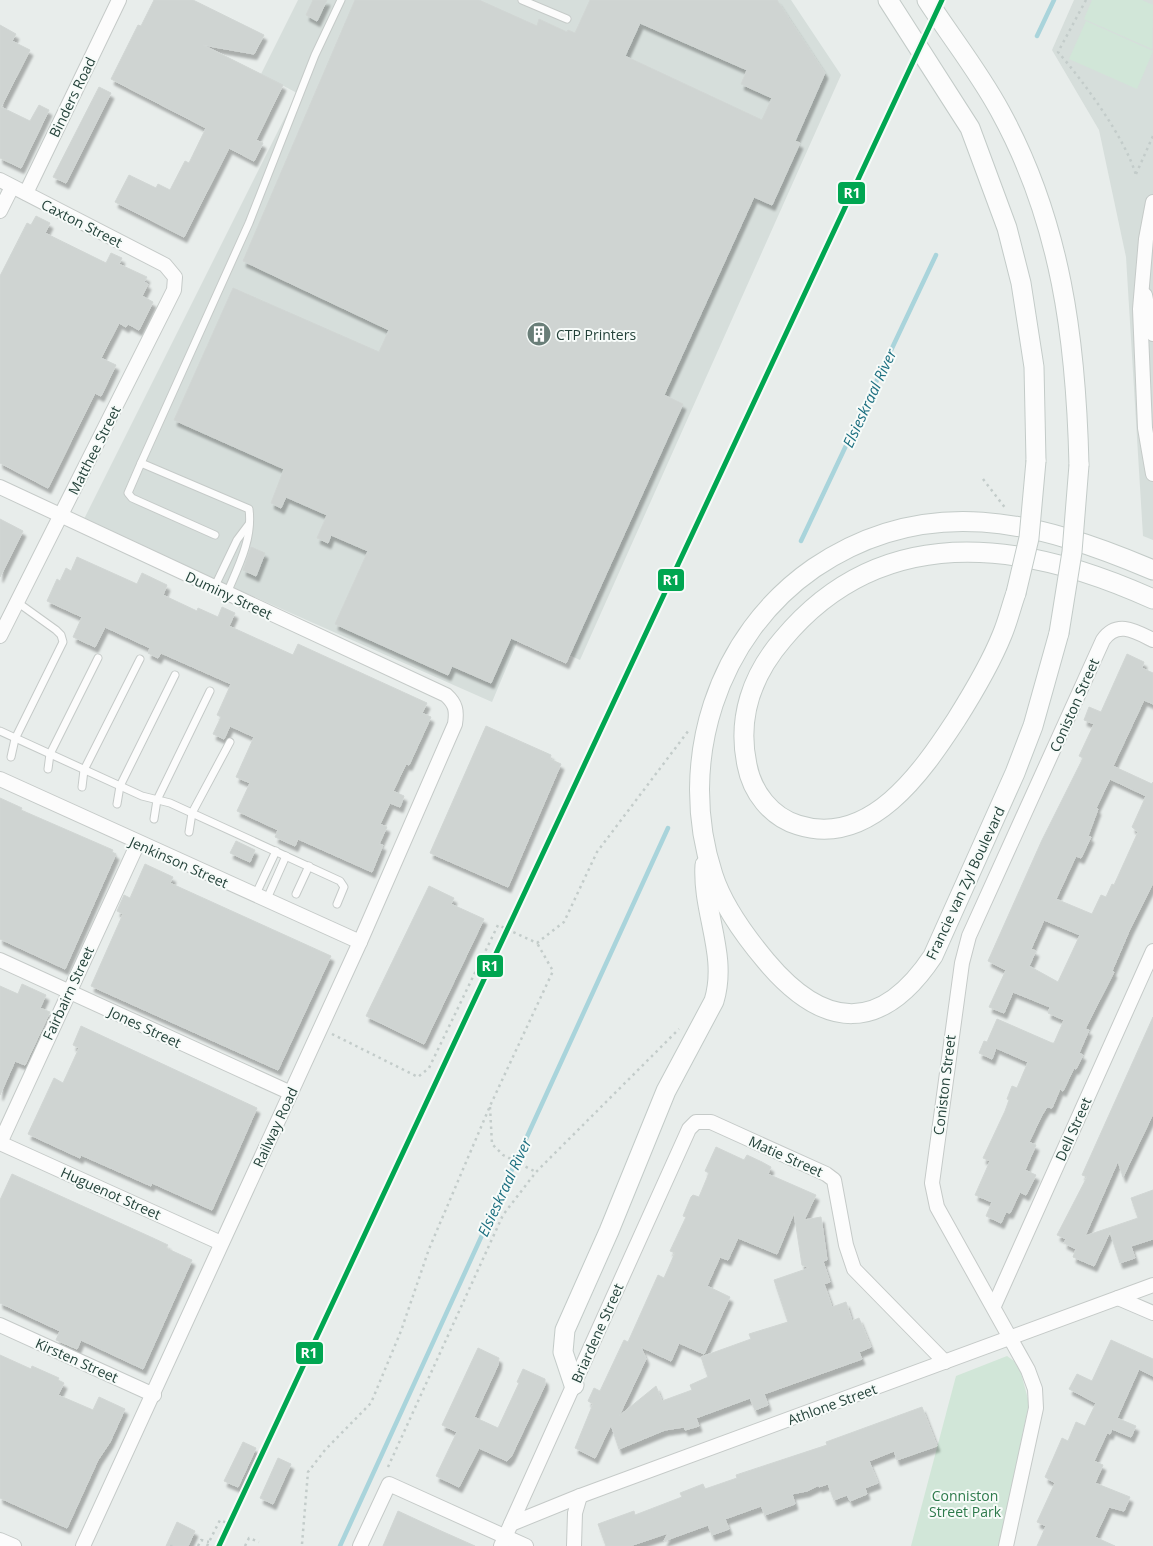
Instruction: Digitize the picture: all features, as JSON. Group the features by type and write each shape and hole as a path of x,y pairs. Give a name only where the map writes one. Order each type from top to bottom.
{"main road":[{"path":"888,0 970,128 1007,228 1021,283 1034,367 1036,461 1029,538 1016,593 1002,636 974,692 944,739 908,787 887,805 846,827 833,830 814,829 788,822 762,800 749,773 744,744 746,708 756,680 771,653 804,615 832,592 861,574 927,554 1000,553 1085,572 1153,600"},
{"name":"Francie van Zyl Boulevard","path":"927,0 1000,110 1042,208 1057,257 1068,308 1075,362 1080,465 1072,552 1059,633 1033,726 1015,773 933,956 903,994 879,1008 858,1013 839,1013 819,1007 805,999 777,974 749,940 729,910 713,876 702,830 699,776 706,723 722,676 742,642 770,606 797,580 855,544 895,530 932,522 970,520 1002,522 1097,546 1153,570"},
{"path":"574,1385 562,1352 565,1330 609,1231 651,1126 714,1001 718,986 719,958 704,882 706,846"}],"street":[{"name":"Binders Road","path":"26,193 118,0"},
{"name":"Caxton Street","path":"6,184 165,265"},
{"path":"0,211 6,184"},
{"path":"1153,202 1146,239 1140,309 1145,428 1153,474"},
{"name":"Matthee Street","path":"0,636 174,290 175,277 165,265"},
{"path":"1143,287 1153,334"},
{"path":"1140,309 1153,385"},
{"path":"1140,309 1153,433"},
{"name":"Duminy Street","path":"0,487 446,695 456,705"},
{"name":"Coniston Street","path":"1006,1546 1036,1408 1032,1379 994,1306 938,1207 932,1183 962,962 969,936 1103,640 1113,629 1130,629 1153,640"},
{"name":"Railway Road","path":"83,1546 154,1395 221,1243 360,942 456,724 456,705"},
{"name":"Jenkinson Street","path":"0,779 360,942"},
{"name":"Fairbairn Street","path":"0,1143 68,991 138,843"},
{"name":"Dell Street","path":"994,1306 1153,951"},
{"name":"Jones Street","path":"0,960 291,1093"},
{"name":"Briardene Street","path":"506,1536 689,1129 696,1122"},
{"name":"Matie Street","path":"696,1122 711,1122 826,1174 834,1180 848,1252 854,1269 945,1362"},
{"name":"Huguenot Street","path":"0,1143 221,1243"},
{"name":"Athlone Street","path":"506,1536 580,1496 1153,1285"},
{"path":"1118,1298 1153,1313"},
{"name":"Kirsten Street","path":"0,1325 154,1395"},
{"path":"360,1546 389,1484 526,1546"},
{"path":"574,1546 575,1513 580,1496"},
{"path":"0,1540 14,1546"}],"lane":[{"path":"215,536 132,498 128,493 249,223 315,54 341,0"},
{"path":"522,0 567,19"},
{"path":"140,463 250,509 251,522 247,543 220,591"},
{"path":"220,591 237,540 251,522"},
{"path":"11,757 15,738 63,642 61,634 18,602"},
{"path":"48,769 50,754 98,658"},
{"path":"82,786 84,770 140,659"},
{"path":"117,804 120,786 175,676"},
{"path":"154,819 157,800 210,691"},
{"path":"0,732 120,786 192,813 309,866 344,884 337,904"},
{"path":"189,832 192,813 230,742"},
{"path":"261,898 276,852"},
{"path":"261,898 286,856"},
{"path":"296,894 309,866"}],"path":[{"path":"1086,0 1058,52 1076,73 1130,156 1136,175 1153,136"},
{"path":"983,478 1009,512"},
{"path":"536,943 564,922 597,852 693,725"},
{"path":"302,1544 308,1472 325,1450 371,1403 401,1331 429,1249 490,1106 553,971 536,943 498,924 429,1068 418,1077 320,1028"},
{"path":"490,1106 492,1144 503,1155 536,1172"},
{"path":"207,1546 220,1520 227,1523"},
{"path":"245,1546 249,1538 259,1542"},
{"path":"198,1546 201,1540 208,1542"}],"shaded area":[{"name":"CTP Printers","path":"298,0 791,0 841,75 580,660 521,633 492,702 83,521 297,93 261,74"},
{"path":"1074,0 1153,0 1153,540 1143,536 1126,257 1099,130 1052,50"}],"green space":[{"path":"1092,0 1142,0 1153,5 1152,49 1084,19"},
{"path":"1086,21 1153,51 1137,89 1069,59"},
{"name":"Conniston Street Park","path":"1007,1356 1014,1361 1021,1373 1029,1403 999,1546 911,1546 956,1376"}],"building":[{"path":"154,0 193,0 264,35 254,54 203,45 283,85 256,140 263,143 254,161 229,148 184,237 115,202 129,175 156,188 158,184 170,190 185,161 189,163 206,128 111,79 138,25 141,26"},
{"path":"313,0 327,0 317,21 306,15"},
{"name":"CTP Printers","path":"355,0 479,0 537,26 539,19 567,32 568,30 575,33 590,0 777,0 825,73 795,141 800,143 772,205 754,197 664,395 683,404 566,663 511,638 491,683 452,666 448,675 335,624 368,551 331,535 328,543 317,538 327,515 286,497 281,508 271,503 284,469 174,420 233,288 379,352 389,330 243,261","holes":["640,23 747,70 741,84 772,98 762,120 625,56"]},
{"path":"0,25 16,34 12,41 30,50 1,107 30,121 39,105 49,110 21,168 0,158"},
{"path":"99,87 111,93 66,183 53,177"},
{"path":"36,216 50,223 45,233 106,263 111,253 122,258 119,264 147,277 144,282 148,284 142,296 153,302 139,330 128,324 126,327 119,323 101,358 116,365 101,396 95,393 48,488 0,463 0,276 27,223 31,225"},
{"path":"0,519 23,531 0,577"},
{"path":"251,547 265,553 256,576 243,570"},
{"path":"77,557 137,584 142,573 167,585 163,595 197,611 198,608 218,617 222,607 235,613 229,626 293,655 298,644 427,703 422,713 431,717 409,765 406,764 393,791 404,796 400,807 390,803 380,824 387,827 379,844 383,845 372,872 298,839 295,846 275,837 278,830 237,811 250,783 236,777 254,737 230,726 224,739 213,734 221,717 217,715 231,684 161,653 158,658 148,653 150,648 105,627 95,647 73,637 82,617 47,601 57,579 60,581 66,568 71,571"},
{"path":"1127,654 1144,662 1142,668 1153,673 1153,704 1144,700 1113,766 1152,784 1153,782 1153,883 1130,929 1112,971 1114,972 1085,1029 1089,1030 1079,1053 1083,1055 1076,1069 1074,1068 1063,1091 1060,1089 1052,1108 1047,1107 1042,1115 1029,1142 1036,1145 1025,1170 1036,1175 1026,1195 1020,1192 1010,1213 1006,1212 1001,1223 986,1216 992,1202 975,1195 990,1161 983,1158 1005,1111 1012,1086 1017,1088 1028,1062 996,1048 992,1059 979,1053 984,1041 987,1042 997,1019 1052,1043 1054,1043 1064,1020 1048,1013 1050,1007 1013,992 1004,1013 989,1007 1006,970 988,961 1042,840 1083,758 1079,756 1094,724 1084,720 1089,707 1101,712","holes":["1110,779 1146,796 1132,827 1138,832 1114,885 1112,884 1106,897 1101,895 1092,914 1056,899 1076,856 1081,858 1091,837 1088,836 1098,809 1096,808","1044,920 1080,935 1058,982 1029,966 1036,951 1031,949"]},
{"path":"486,726 551,755 550,759 561,764 508,887 430,853"},
{"path":"0,798 22,808 21,810 113,850 112,852 116,854 65,969 0,939"},
{"path":"236,841 255,850 250,862 230,853"},
{"path":"145,864 173,877 170,883 331,956 278,1070 91,986 123,914 117,911 124,895 130,898"},
{"path":"429,886 454,898 451,904 484,919 424,1044 366,1016"},
{"path":"22,984 46,995 40,1008 50,1012 25,1065 15,1061 0,1095 0,986 18,994"},
{"path":"1153,1017 1153,1114 1123,1177 1118,1161 1085,1236 1138,1218 1131,1198 1153,1190 1153,1239 1131,1246 1135,1258 1120,1263 1110,1232 1094,1266 1073,1257 1076,1249 1064,1243 1066,1239 1057,1235 1087,1177 1082,1175"},
{"path":"81,1026 257,1108 212,1210 152,1183 151,1186 81,1155 80,1158 28,1134 54,1078 63,1083 79,1048 73,1045"},
{"path":"716,1147 744,1160 747,1155 762,1162 771,1167 768,1174 816,1195 804,1220 821,1217 827,1260 823,1261 830,1282 824,1284 832,1307 846,1302 852,1321 859,1318 871,1347 859,1352 862,1359 764,1394 768,1405 755,1410 750,1398 696,1418 699,1426 685,1430 684,1427 665,1430 619,1449 611,1425 595,1458 575,1448 593,1404 588,1401 594,1388 600,1391 624,1340 628,1342 658,1275 664,1278 675,1253 670,1251 686,1217 683,1216 691,1197 693,1195 699,1197 709,1173 705,1171","holes":["794,1213 802,1265 809,1268 774,1280 788,1322 749,1334 751,1339 701,1357 708,1377 690,1385 692,1390 662,1401 656,1386 619,1416 646,1359 641,1347 671,1361 679,1343 704,1354 730,1297 707,1286 720,1257 728,1260 738,1238 777,1254"]},
{"path":"12,1174 168,1245 166,1248 192,1260 143,1369 81,1340 77,1349 56,1340 60,1331 0,1303 0,1200"},
{"path":"1111,1340 1153,1359 1153,1376 1139,1369 1117,1418 1136,1426 1131,1437 1112,1429 1110,1434 1107,1433 1094,1461 1103,1465 1095,1483 1130,1497 1124,1511 1109,1507 1095,1537 1115,1546 1037,1546 1046,1526 1037,1522 1055,1483 1045,1477 1062,1438 1068,1441 1076,1422 1085,1426 1096,1403 1069,1389 1077,1374 1092,1381"},
{"path":"478,1348 499,1358 498,1365 474,1417 498,1428 519,1383 517,1382 523,1369 545,1379 545,1385 511,1457 507,1461 479,1448 459,1487 436,1476 457,1432 442,1425"},
{"path":"0,1355 31,1369 32,1366 59,1378 58,1380 64,1383 58,1395 93,1410 99,1397 125,1409 110,1442 98,1460 67,1528 0,1498"},
{"path":"922,1407 937,1446 897,1460 894,1451 869,1461 878,1483 865,1488 867,1494 850,1501 847,1495 834,1500 828,1484 819,1487 819,1485 807,1491 792,1494 795,1504 765,1515 761,1506 725,1519 729,1529 712,1535 708,1525 664,1541 668,1533 630,1546 606,1546 598,1524 634,1511 635,1515 682,1497 680,1493 703,1484 705,1489 737,1478 736,1475 827,1445 826,1442"},
{"path":"243,1442 256,1448 238,1487 224,1481"},
{"path":"278,1458 291,1464 273,1504 260,1498"},
{"path":"398,1511 439,1530 475,1546 383,1546"},
{"path":"177,1522 195,1531 188,1546 166,1546"}],"waterway":[{"name":"Elsieskraal River","path":"1037,36 1054,0"},
{"name":"Elsieskraal River","path":"801,541 936,255"},
{"name":"Elsieskraal River","path":"340,1546 668,828"}],"transit line":[{"name":"R1","path":"219,1546 942,0"}],"place":[{"name":"CTP Printers","path":"539,334"}]}
